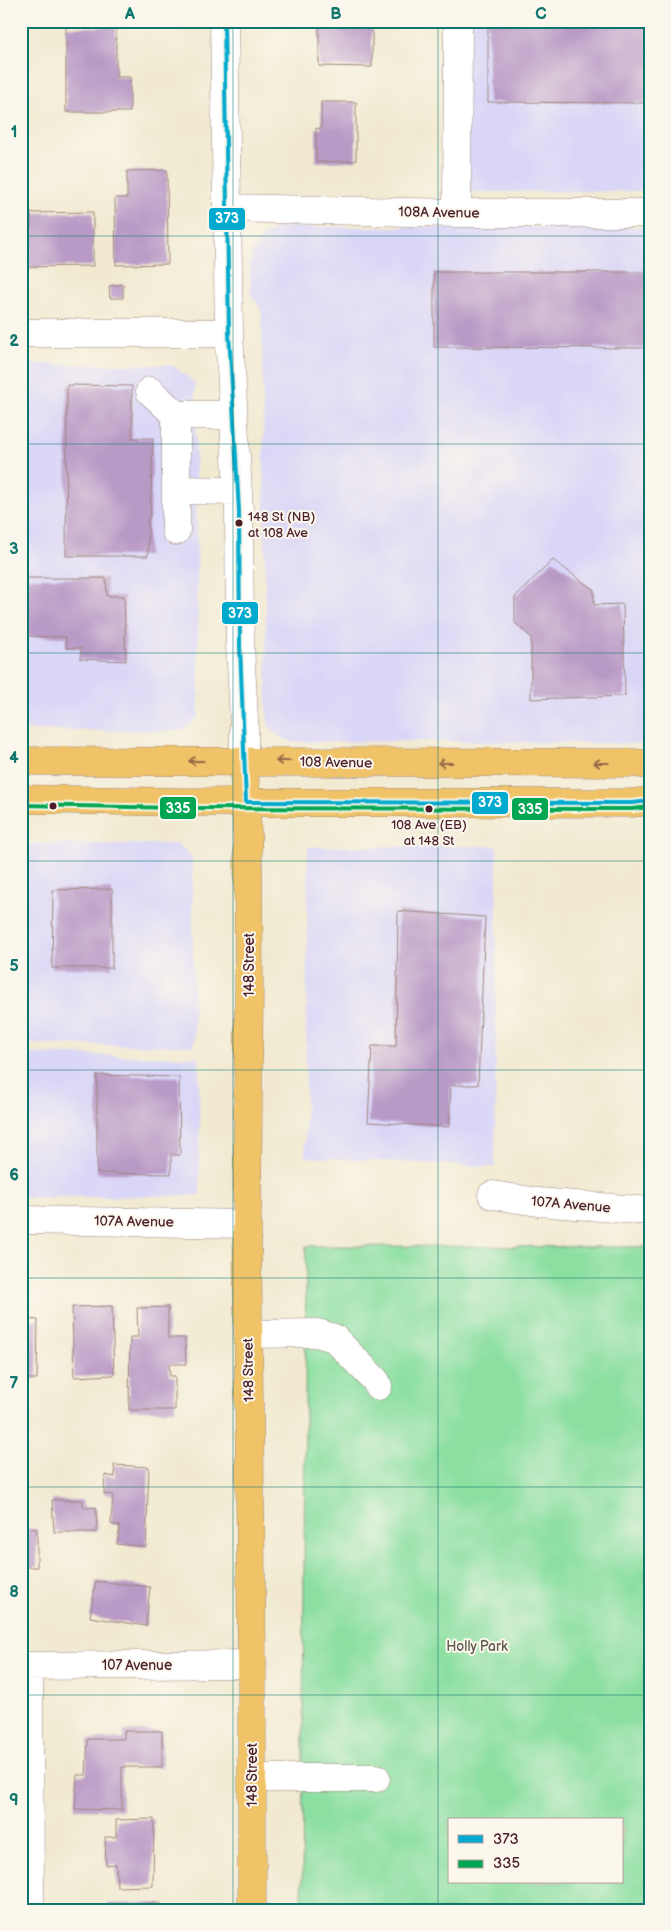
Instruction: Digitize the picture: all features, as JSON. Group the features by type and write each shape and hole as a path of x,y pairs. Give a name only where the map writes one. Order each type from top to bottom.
{"main road":[{"name":"108 Avenue","path":"21,761 634,763 650,765"},
{"name":"148 Street","path":"244,761 250,985 247,1224 252,1664 252,1910"},
{"path":"21,799 246,802 632,803 650,801"}],"street":[{"name":"148 Street","path":"224,21 229,333 239,511 240,645 244,761"},
{"path":"457,213 458,21"},
{"name":"108A Avenue","path":"228,208 457,213 650,213"},
{"path":"21,333 229,333"},
{"path":"150,391 176,415 233,415"},
{"path":"176,415 176,531"},
{"path":"176,490 237,491"},
{"name":"107A Avenue","path":"492,1195 538,1202 650,1211"},
{"name":"107A Avenue","path":"21,1220 247,1224"},
{"path":"248,1334 317,1333 334,1338 376,1381 378,1386"},
{"name":"107 Avenue","path":"25,1666 252,1664"},
{"path":"25,1666 27,1898"},
{"path":"252,1778 376,1778"}],"shaded area":[{"path":"465,21 650,21 650,191 464,192"},
{"path":"650,227 650,744 431,741 294,742 282,738 269,726 267,716 262,316 260,307 251,296 250,263 253,252 262,237 278,228"},
{"path":"21,364 172,365 195,383 199,716 182,731 21,730"},
{"path":"21,844 178,844 192,857 194,1046 21,1044"},
{"path":"497,846 495,1167 305,1157 308,847"},
{"path":"21,1054 199,1057 200,1195 21,1198"}],"green space":[{"name":"Holly Park","path":"306,1246 650,1247 650,1910 302,1910"}],"building":[{"path":"319,21 372,21 372,67 319,66"},
{"path":"488,21 650,21 650,103 488,102"},
{"path":"66,27 116,27 116,77 130,77 130,112 66,112"},
{"path":"321,102 356,102 356,161 316,162 316,128 321,129"},
{"path":"167,170 168,264 116,265 115,198 127,198 127,171"},
{"path":"93,212 93,266 21,267 21,228 31,228 31,213"},
{"path":"434,272 650,272 650,348 434,347"},
{"path":"123,284 123,298 110,298 109,286"},
{"path":"67,385 132,386 132,438 153,438 150,518 148,518 148,556 66,556"},
{"path":"553,560 594,590 594,605 623,604 625,696 531,699 531,637 515,623 515,597"},
{"path":"21,578 106,578 107,596 124,596 126,661 80,659 81,648 66,648 66,637 21,636"},
{"path":"112,889 112,968 52,968 53,890"},
{"path":"398,911 485,917 478,1085 451,1085 449,1127 368,1122 372,1046 396,1046"},
{"path":"97,1075 179,1077 180,1155 171,1155 171,1174 97,1173"},
{"path":"112,1306 114,1375 74,1377 72,1307"},
{"path":"168,1307 168,1338 185,1338 186,1364 169,1364 170,1376 175,1376 175,1410 129,1410 130,1337 138,1337 137,1308"},
{"path":"21,1319 38,1320 37,1379 21,1379"},
{"path":"114,1465 149,1467 146,1547 117,1544 120,1526 111,1524 113,1495 104,1494 105,1475 115,1477"},
{"path":"52,1500 82,1500 84,1508 96,1507 97,1532 54,1532"},
{"path":"21,1528 37,1529 37,1567 21,1567"},
{"path":"96,1581 150,1587 146,1626 90,1617"},
{"path":"124,1731 162,1731 162,1767 122,1767 122,1810 75,1809 77,1775 86,1775 88,1739 124,1739"},
{"path":"154,1819 153,1886 117,1887 116,1864 106,1865 105,1837 116,1837 116,1820"},
{"path":"161,1903 161,1910 108,1910 108,1904"}],"transit line":[{"name":"373","path":"224,21 229,333 239,511 240,645 246,802 632,803 650,801"},
{"name":"335","path":"21,805 181,808 632,809 650,807"}],"place":[{"name":"148 St (NB) at 108 Ave","path":"239,523"},
{"name":"108 Ave (EB) at 148 St","path":"429,809"}]}
